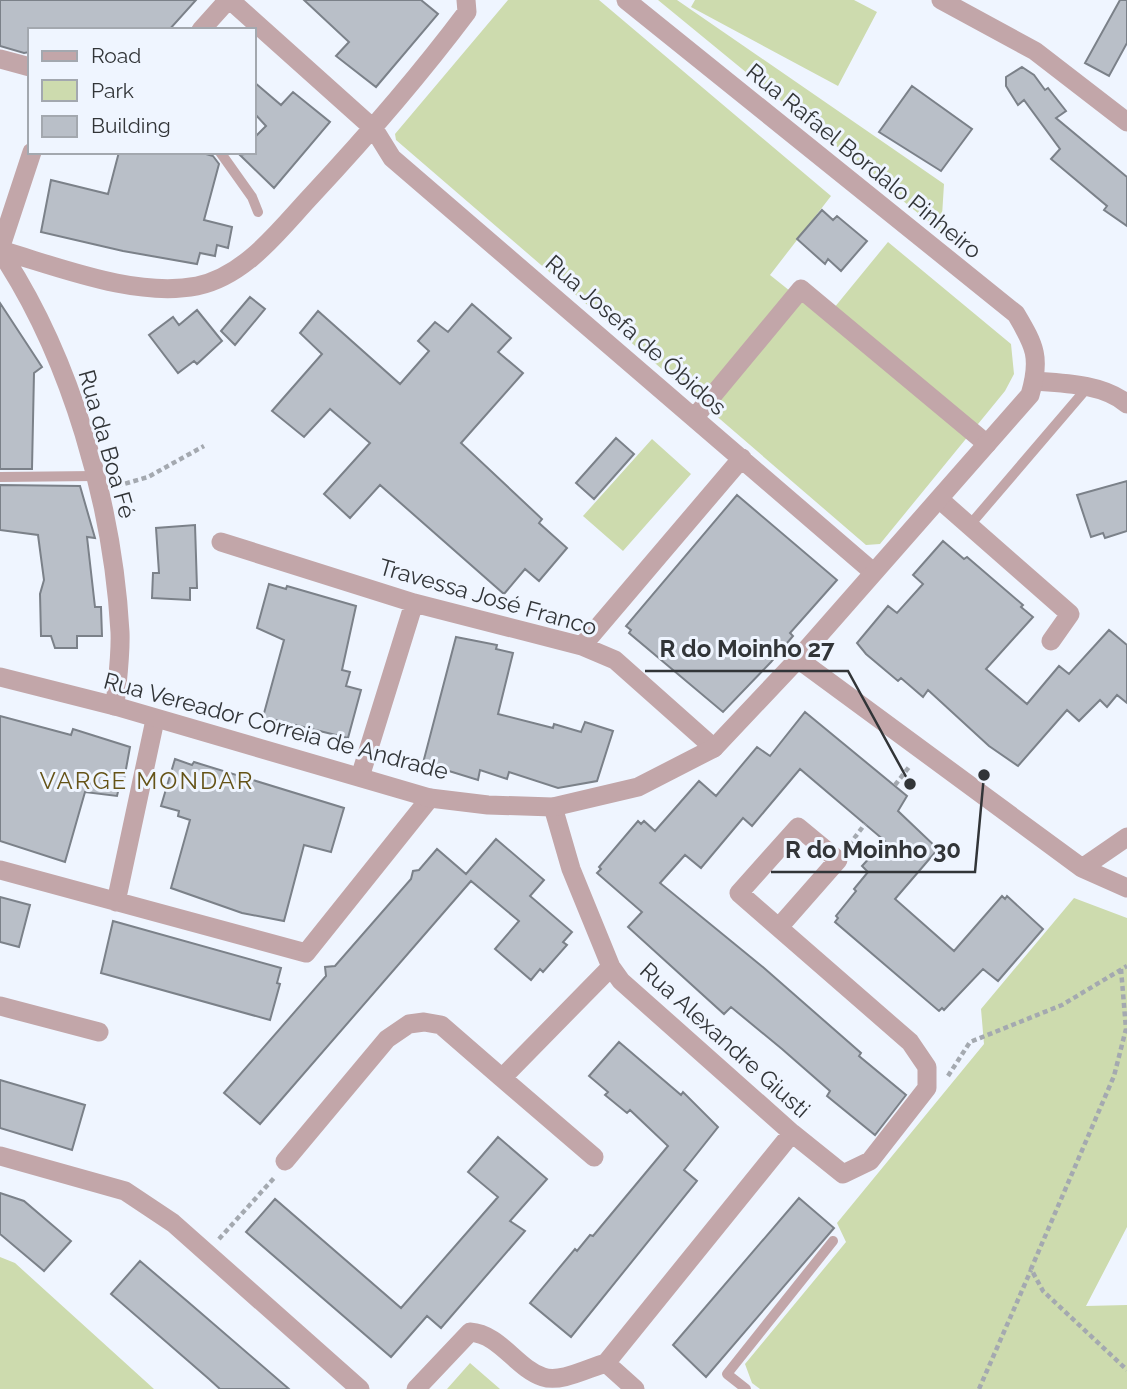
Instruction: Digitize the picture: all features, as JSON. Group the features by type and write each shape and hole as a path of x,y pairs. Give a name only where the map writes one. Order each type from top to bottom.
{"street":[{"path":"203,28 229,0"},
{"name":"Rua Josefa de Óbidos","path":"229,0 374,129 392,158 873,572"},
{"name":"Rua Rafael Bordalo Pinheiro","path":"626,0 1016,314 1034,345 1037,372 1034,381"},
{"path":"941,0 1035,51 1127,122"},
{"path":"31,154 0,250 131,287 197,286 234,271 261,249 374,129 467,6"},
{"path":"0,59 28,66"},
{"name":"Rua da Boa Fé","path":"0,250 17,276 53,351 97,484 120,634 115,706"},
{"path":"694,418 801,289 987,444"},
{"path":"1034,381 1087,388 1117,396 1127,404"},
{"name":"Rua Vereador Correia de Andrade","path":"0,677 115,706 155,720 430,798 488,805 553,807 638,787 714,747 798,659 1030,395 1034,381"},
{"path":"582,646 742,458"},
{"path":"939,499 1070,614 1051,641"},
{"name":"Travessa José Franco","path":"221,542 414,603 582,646 615,660 714,747"},
{"path":"360,777 414,603"},
{"path":"798,659 1082,868 1127,888"},
{"path":"116,902 155,720"},
{"path":"0,870 306,953 430,798"},
{"name":"Rua Alexandre Giusti","path":"553,807 571,869 611,967 621,981 792,1133 844,1174 870,1161 927,1088"},
{"path":"780,926 838,860 798,827 739,894 780,926 910,1042 927,1067 927,1088"},
{"path":"1082,868 1127,837"},
{"path":"502,1077 611,967"},
{"path":"0,1006 99,1032"},
{"path":"285,1161 387,1039 409,1024 424,1022 441,1025 594,1157"},
{"path":"416,1389 470,1332 483,1333 542,1377 558,1377 606,1363 792,1133"},
{"path":"0,1156 125,1191 173,1223 360,1389"},
{"path":"606,1363 635,1389"}],"lane":[{"path":"221,154 258,212"},
{"path":"969,526 1087,388"},
{"path":"0,477 97,484"},
{"path":"739,1387 727,1374 833,1241"}],"path":[{"path":"97,484 149,477 204,446"},
{"path":"927,1088 954,1070 970,1042 1062,1005 1127,966"},
{"path":"979,1389 1114,1076 1126,1029 1121,969"},
{"path":"207,1253 273,1179 285,1161"},
{"path":"1031,1269 1043,1291 1127,1370"}],"green space":[{"path":"508,0 599,0 831,196 770,275 825,319 888,242 1011,344 1014,374 1005,391 880,544 866,545 396,140 395,134"},
{"path":"658,0 677,0 944,184 941,232"},
{"path":"695,0 854,0 877,12 838,86 691,7"},
{"path":"652,439 691,474 623,551 583,516"},
{"path":"1074,898 1127,918 1127,1227 1086,1306 1127,1305 1127,1389 760,1389 752,1383 745,1364 846,1242 837,1223 984,1044 981,1009"},
{"path":"0,1257 15,1263 154,1389 0,1389"},
{"path":"470,1363 500,1389 447,1389"}],"building":[{"path":"0,0 196,0 171,28 28,28 28,52 0,46"},
{"path":"304,0 421,0 438,14 376,87 336,56 349,42"},
{"path":"1120,0 1127,0 1127,43 1109,76 1085,63"},
{"path":"1022,67 1034,75 1045,90 1048,88 1066,111 1056,118 1127,177 1127,226 1104,210 1107,206 1051,159 1060,149 1024,100 1018,105 1006,86 1006,77"},
{"path":"256,84 281,105 293,92 330,122 274,188 240,155 256,154 256,136 266,126 256,115"},
{"path":"912,86 972,129 941,171 879,132"},
{"path":"118,154 213,156 219,164 204,220 232,227 228,248 217,245 215,256 200,253 197,264 123,251 41,232 51,180 108,194"},
{"path":"822,210 833,220 837,216 867,241 841,271 828,259 825,264 797,239"},
{"path":"250,297 265,309 235,345 221,331"},
{"path":"0,303 42,367 34,373 32,469 0,469"},
{"path":"472,304 511,338 498,352 523,373 461,443 542,519 539,523 567,548 539,581 525,569 504,594 380,485 350,518 324,494 370,443 330,409 304,437 272,411 322,354 300,333 318,311 400,384 429,351 418,341 435,322 448,332"},
{"path":"197,310 222,341 197,364 194,361 178,373 149,335 173,317 179,325"},
{"path":"616,438 634,454 594,499 576,483"},
{"path":"1127,481 1127,531 1105,538 1103,533 1091,537 1077,495"},
{"path":"0,485 80,486 95,538 87,537 95,607 101,607 102,636 77,636 77,648 55,648 51,636 41,636 40,594 44,580 38,535 0,530"},
{"path":"737,495 837,580 790,633 793,636 771,662 723,712 629,633 631,630 626,626"},
{"path":"195,525 197,588 190,588 190,600 152,598 153,573 159,573 156,528"},
{"path":"943,541 964,559 967,557 1023,605 1021,607 1033,617 986,669 1027,704 1059,666 1069,674 1109,630 1127,645 1127,703 1117,695 1107,707 1100,700 1079,721 1067,710 1018,766 989,746 928,690 923,697 901,678 898,681 866,654 857,643 888,606 897,613 923,584 913,575"},
{"path":"269,584 286,589 287,586 356,606 342,670 350,672 346,686 361,690 348,738 263,717 284,640 257,628"},
{"path":"456,637 497,645 496,649 513,653 498,714 553,728 554,724 581,732 585,722 613,731 597,781 558,788 509,772 507,779 480,770 478,780 423,763"},
{"path":"805,712 907,796 898,811 938,849 895,899 954,951 1002,896 1005,899 1007,896 1043,929 998,981 983,969 944,1010 942,1008 939,1011 835,922 838,918 836,916 868,872 862,866 885,841 800,769 752,826 743,818 701,868 685,855 660,883 764,968 861,1053 859,1056 906,1095 875,1135 827,1096 830,1091 782,1049 731,1007 724,1014 628,927 642,912 597,873 601,869 599,867 638,821 641,824 644,821 655,831 699,781 716,796 757,747 770,756"},
{"path":"0,716 71,735 73,729 130,747 124,780 121,779 117,796 85,792 65,862 0,841"},
{"path":"175,759 192,765 194,762 344,808 331,852 304,845 284,921 242,913 171,888 190,820 178,816 179,811 161,806"},
{"path":"496,839 544,880 530,896 572,932 563,942 567,945 543,972 540,969 531,980 495,949 519,921 471,881 260,1124 224,1093 326,976 325,967 335,966 411,879 413,871 419,870 437,849 466,874"},
{"path":"0,897 30,905 19,947 0,942"},
{"path":"113,921 281,968 277,983 280,984 270,1020 101,973"},
{"path":"619,1042 681,1095 683,1092 718,1127 684,1170 697,1181 571,1337 530,1303 575,1249 577,1251 590,1235 593,1236 668,1146 630,1110 627,1113 605,1095 608,1092 589,1076"},
{"path":"0,1080 85,1105 72,1150 0,1128"},
{"path":"498,1137 547,1179 510,1221 525,1231 441,1328 427,1316 391,1357 246,1232 275,1199 401,1308 498,1197 468,1172"},
{"path":"0,1193 24,1201 71,1241 44,1271 0,1234"},
{"path":"799,1198 834,1228 706,1377 673,1345"},
{"path":"140,1261 289,1389 220,1389 111,1294"}],"place":[{"name":"R do Moinho 30","path":"984,775"},
{"name":"R do Moinho 27","path":"910,784"}],"district":[{"name":"VARGE MONDAR","path":"147,781"}]}
